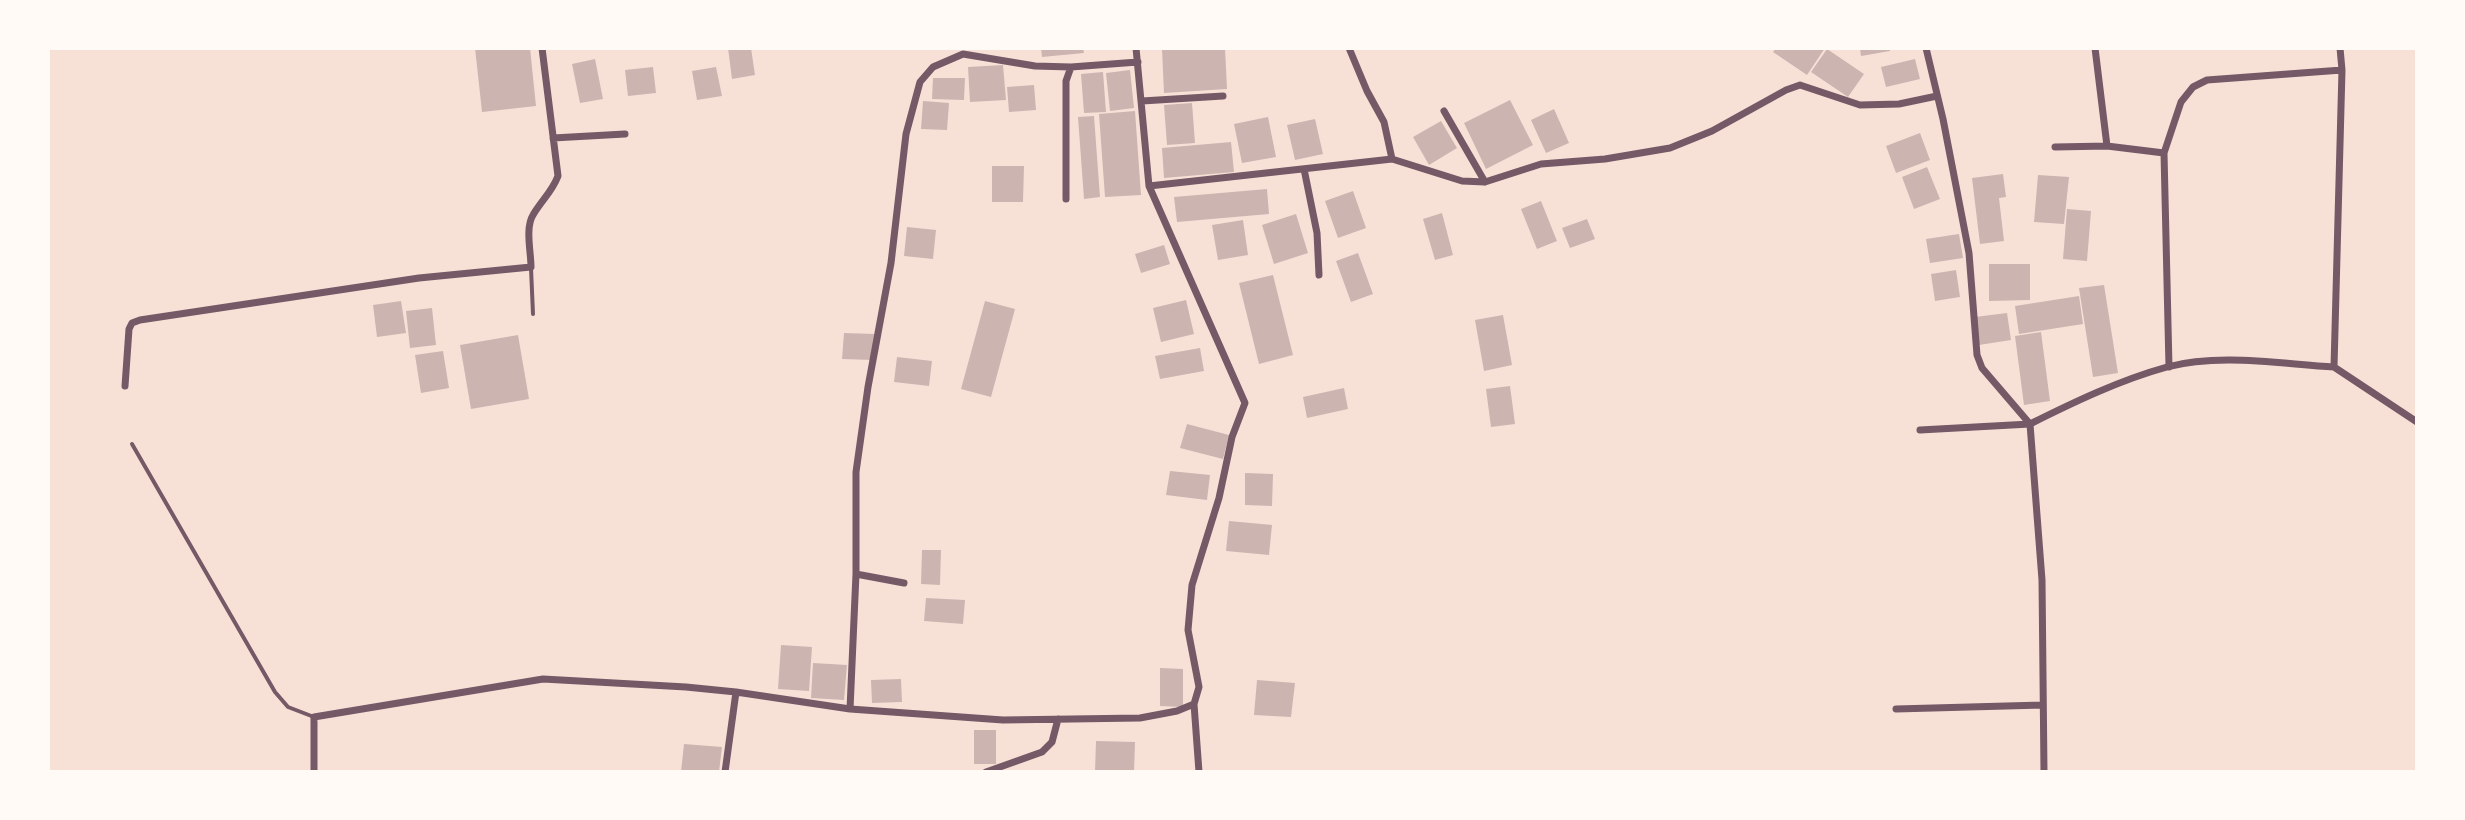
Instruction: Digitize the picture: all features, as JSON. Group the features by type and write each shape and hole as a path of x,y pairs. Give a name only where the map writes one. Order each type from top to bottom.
{"street":[{"path":"125,386 129,329 132,323 140,320 419,278 531,267 529,225 532,215 554,188 558,176 542,48"},
{"path":"1136,48 1149,186 1245,403 1232,437 1219,498 1192,585 1188,630 1199,687 1194,704 1199,772"},
{"path":"1349,48 1384,122 1392,159"},
{"path":"1926,48 1969,253 1977,355 1982,368 2030,424 2042,580 2044,772"},
{"path":"2095,48 2107,146"},
{"path":"2334,367 2342,70 2340,48"},
{"path":"850,709 856,574 856,472 891,263 906,134 920,82 933,67 963,54 1035,66 1138,62"},
{"path":"1066,199 1066,81 1071,67"},
{"path":"2169,367 2164,153 2181,102 2193,87 2207,80 2342,70"},
{"path":"1149,186 1392,159 1462,181 1485,182 1541,164 1605,159 1670,148 1712,131 1800,85 1860,105 1899,104 1937,96"},
{"path":"1142,101 1223,96"},
{"path":"1444,111 1485,182"},
{"path":"553,138 625,134"},
{"path":"2055,147 2107,146 2164,153"},
{"path":"1304,169 1317,233 1319,275"},
{"path":"1920,430 2030,424 2087,396 2169,367 2223,361 2334,367 2417,422"},
{"path":"856,574 904,583"},
{"path":"314,772 314,717 543,679 736,692 850,709 1003,720 1140,718 1177,711 1194,704"},
{"path":"725,772 736,692"},
{"path":"1896,709 2043,705"},
{"path":"986,772 1042,752 1052,742 1058,719"}],"lane":[{"path":"531,267 533,314"},
{"path":"132,444 275,692 288,707 314,717"}],"building":[{"path":"475,48 530,48 536,106 482,112"},
{"path":"728,48 751,48 755,75 732,79"},
{"path":"1041,48 1083,48 1084,53 1042,57"},
{"path":"1225,48 1227,89 1164,93 1162,49"},
{"path":"1776,48 1825,48 1807,75 1773,52"},
{"path":"1860,48 1890,48 1890,51 1861,56"},
{"path":"1827,49 1864,74 1848,97 1811,72"},
{"path":"595,59 603,99 580,103 572,64"},
{"path":"1915,59 1920,79 1886,87 1881,67"},
{"path":"1003,65 1006,100 970,102 968,67"},
{"path":"653,67 656,93 628,96 625,70"},
{"path":"716,67 722,96 697,100 692,71"},
{"path":"1130,70 1134,108 1110,111 1106,73"},
{"path":"1103,72 1106,112 1084,113 1081,74"},
{"path":"933,78 965,78 964,100 932,99"},
{"path":"1034,85 1036,110 1009,112 1007,87"},
{"path":"1510,100 1533,145 1486,169 1464,123"},
{"path":"923,101 949,103 947,130 921,129"},
{"path":"1192,103 1195,143 1167,145 1164,105"},
{"path":"1554,109 1569,143 1546,153 1531,120"},
{"path":"1135,111 1141,195 1105,197 1099,114"},
{"path":"1094,116 1100,197 1084,199 1078,117"},
{"path":"1268,117 1276,157 1242,163 1234,124"},
{"path":"1315,119 1323,154 1295,160 1287,125"},
{"path":"1441,121 1457,148 1429,165 1413,137"},
{"path":"1920,133 1930,160 1896,173 1886,146"},
{"path":"1231,142 1234,172 1164,178 1162,148"},
{"path":"992,166 1024,166 1023,202 992,202"},
{"path":"1927,167 1940,199 1914,209 1902,177"},
{"path":"2003,174 2006,197 1999,198 2004,241 1980,244 1972,178"},
{"path":"2038,175 2069,177 2064,224 2034,222"},
{"path":"1267,189 1269,214 1177,222 1174,197"},
{"path":"1353,191 1366,228 1338,238 1325,201"},
{"path":"1541,201 1557,241 1537,249 1521,209"},
{"path":"2067,209 2091,211 2087,261 2063,259"},
{"path":"1442,213 1453,255 1435,260 1423,219"},
{"path":"1296,214 1308,253 1274,264 1262,225"},
{"path":"1587,219 1595,239 1570,248 1562,228"},
{"path":"1243,220 1248,255 1218,260 1212,225"},
{"path":"907,227 936,230 933,259 904,256"},
{"path":"1959,234 1963,258 1930,263 1926,239"},
{"path":"1164,245 1170,264 1141,273 1135,254"},
{"path":"1358,253 1373,294 1351,302 1336,261"},
{"path":"1989,264 2030,264 2030,300 1989,301"},
{"path":"1956,270 1960,297 1935,301 1931,274"},
{"path":"1273,275 1293,355 1259,364 1239,283"},
{"path":"2104,285 2118,373 2093,377 2079,288"},
{"path":"2079,296 2083,324 2019,334 2015,306"},
{"path":"1186,300 1194,334 1161,342 1153,308"},
{"path":"401,301 406,333 377,337 373,305"},
{"path":"985,301 1015,309 991,397 961,389"},
{"path":"432,308 436,345 410,348 406,311"},
{"path":"2007,313 2011,340 1979,345 1975,317"},
{"path":"1503,315 1512,365 1484,371 1475,320"},
{"path":"2041,332 2050,401 2024,405 2015,336"},
{"path":"844,333 875,334 873,360 842,359"},
{"path":"518,335 529,399 471,409 460,345"},
{"path":"1200,348 1204,371 1160,379 1155,356"},
{"path":"443,351 449,388 421,393 415,355"},
{"path":"897,357 932,361 929,386 894,382"},
{"path":"1510,386 1515,424 1491,427 1486,389"},
{"path":"1344,388 1348,409 1307,418 1303,397"},
{"path":"1187,424 1229,435 1223,459 1180,448"},
{"path":"1170,471 1210,475 1207,500 1166,495"},
{"path":"1245,473 1273,474 1272,506 1245,505"},
{"path":"1229,521 1272,525 1269,555 1226,551"},
{"path":"922,550 941,550 940,585 921,584"},
{"path":"926,598 965,600 963,624 924,621"},
{"path":"781,645 812,647 809,691 778,689"},
{"path":"813,663 847,665 844,700 811,698"},
{"path":"1160,668 1183,669 1183,707 1160,706"},
{"path":"901,679 902,702 872,703 871,680"},
{"path":"1257,680 1295,683 1291,717 1254,715"},
{"path":"974,730 996,730 996,764 974,764"},
{"path":"1096,741 1135,742 1134,772 1095,772"},
{"path":"684,744 722,747 719,772 681,772"}]}
